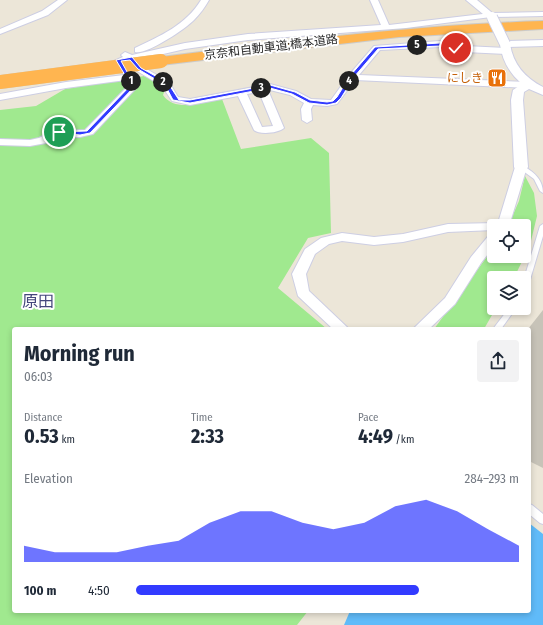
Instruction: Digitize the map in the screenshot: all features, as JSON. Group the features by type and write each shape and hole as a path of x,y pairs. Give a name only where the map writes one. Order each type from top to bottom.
{"highway":[{"name":"京奈和自動車道;橋本道路","path":"0,82 344,38 472,28 543,25"}],"street":[{"path":"0,32 45,13 63,0"},
{"path":"125,58 185,24 201,8 204,0"},
{"path":"374,0 386,27"},
{"path":"471,0 492,16 517,74 528,85 543,92"},
{"path":"0,75 68,69 212,41 406,26 492,16 543,14"},
{"path":"125,58 140,69 166,84 175,99 178,101 190,102 270,87 293,93 309,102 327,104 334,102 339,98 352,76 377,48 440,44 465,49 543,43"},
{"path":"0,142 30,143 42,141 53,134 80,134 89,132 133,86 125,58"},
{"path":"66,85 68,69"},
{"path":"352,76 528,85"},
{"path":"0,97 66,85 130,78"},
{"path":"505,219 521,167 517,100 518,90 528,85"},
{"path":"242,92 259,130 279,128 262,88"},
{"path":"307,120 306,109 309,102"},
{"path":"340,327 303,293 299,274 310,252 325,240 342,237 374,240 403,238 448,228 487,226"},
{"path":"422,327 450,301 476,260 487,246"}],"lane":[{"path":"521,167 536,178 543,191"},
{"path":"530,271 543,226"},
{"path":"499,327 508,315"},
{"path":"531,510 543,520"}],"green space":[{"path":"144,76 160,84 165,90 163,95 175,104 190,105 222,99 241,149 311,138 329,153 331,233 308,238 278,288 325,327 12,327 12,613 306,613 297,625 0,625 0,110 36,106 65,89"},
{"path":"525,176 534,193 537,216 531,241 531,219 511,219 519,201"},
{"path":"487,257 487,263 521,263 517,271 487,271 487,315 492,315 485,327 435,327"}],"water":[{"path":"531,525 543,534 543,625 344,625 349,613 531,613"}],"building":[{"name":"にしき","path":"492,74 502,75 502,83 492,82"},
{"path":"543,310 543,468 531,462 531,327 530,327"}],"place":[{"name":"にしき","path":"497,78"}],"district":[{"name":"原田","path":"38,301"}],"route":[{"path":"59,132 80,134 89,132 92,127 133,86 130,78 118,60 131,58 140,69 157,77 166,84 175,99 182,102 190,102 210,97 270,87 301,96 309,102 327,104 334,102 339,98 352,76 377,48 440,44 456,48"}]}
